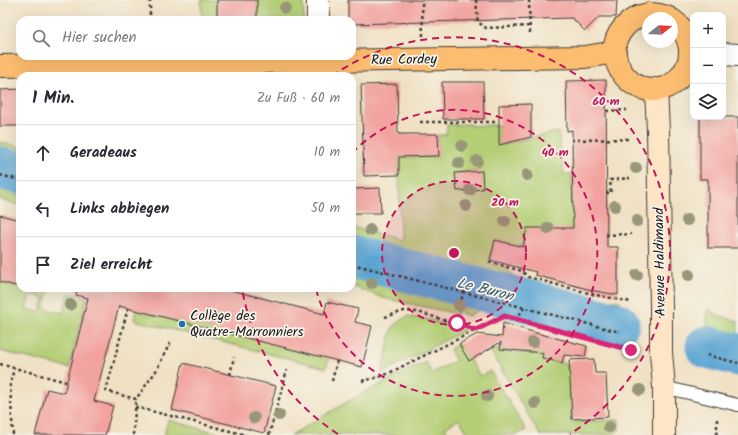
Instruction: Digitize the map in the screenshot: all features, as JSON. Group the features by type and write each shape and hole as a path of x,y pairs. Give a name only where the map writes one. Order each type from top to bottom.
{"main road":[{"path":"642,16 628,23 621,31 616,41 615,52 617,62 621,72 628,80 641,87 656,89 666,87 676,82 683,74 690,60"},
{"path":"678,24 686,34 690,48"},
{"name":"Rue Cordey","path":"356,58 585,57 615,52"},
{"name":"Rue Cordey","path":"0,66 189,70 235,69 304,60"},
{"name":"Avenue Haldimand","path":"656,89 664,435"}],"street":[{"path":"318,0 318,16"},
{"path":"726,54 738,55"}],"lane":[{"path":"664,388 738,405"}],"path":[{"path":"150,0 150,16"},
{"path":"476,0 478,22 486,28 530,26"},
{"path":"530,0 530,37"},
{"path":"422,3 423,39"},
{"path":"606,111 627,110"},
{"path":"420,122 497,122"},
{"path":"571,140 630,139"},
{"path":"0,175 16,179"},
{"path":"606,193 610,193 610,180 630,178"},
{"path":"606,236 631,234"},
{"path":"489,262 522,271 528,277 596,295 631,302"},
{"path":"356,265 620,332"},
{"path":"457,323 463,292"},
{"path":"128,308 106,391 136,399"},
{"path":"516,320 524,308"},
{"path":"385,317 404,311 418,312 476,330"},
{"path":"362,381 383,376 504,316 631,350"},
{"path":"133,435 136,399 156,372 171,341"},
{"path":"707,355 738,363"},
{"path":"230,374 234,357"},
{"path":"332,381 337,361"},
{"path":"0,364 66,382"},
{"path":"14,368 10,385 14,435"},
{"path":"269,435 287,370"},
{"path":"135,407 246,435"}],"green space":[{"path":"201,0 217,0 217,16 202,16"},
{"path":"257,0 303,0 304,16 257,16"},
{"path":"447,125 499,125 499,145 558,132 564,174 572,174 572,204 574,204 575,227 567,229 527,229 523,247 495,240 489,263 507,268 514,276 606,300 620,301 620,317 356,249 356,228 400,240 399,157 438,156 438,135 446,135","holes":["481,171 483,189 457,191 455,173"]},
{"path":"0,142 16,146 16,162 0,158"},
{"path":"0,177 16,181 16,204 0,200"},
{"path":"356,268 461,295 458,314 383,298 356,288"},
{"path":"0,282 16,286 16,292 49,292 44,308 63,313 69,293 87,298 69,368 0,351","holes":["30,294 44,298 40,312 26,309"]},
{"path":"464,296 515,308 512,313 484,307 468,316 461,313"},
{"path":"136,310 329,358 326,368 134,320"},
{"path":"524,310 620,335 620,337 579,331 521,316"},
{"path":"707,310 711,310 715,315 738,321 738,342 736,340 735,347 707,340"},
{"path":"407,316 429,320 465,330 382,373 392,328"},
{"path":"534,332 547,336 542,357 570,366 571,422 619,420 619,430 611,435 540,435 490,350 533,354"},
{"path":"459,344 480,376 490,371 526,430 516,435 469,435 459,419 445,428 449,435 291,435 361,394 426,362 432,373 456,361 450,349"},
{"path":"707,358 738,366 738,374 725,371 707,360"},
{"path":"168,420 225,435 164,435"}],"building":[{"path":"217,0 257,0 257,16 217,16"},
{"path":"348,0 617,0 616,17 599,17 585,31 572,18 356,24 356,16 348,16"},
{"path":"606,80 607,247 618,247 618,295 595,291 535,275 536,272 490,260 495,240 523,247 527,228 573,228 572,130 567,131 566,81"},
{"path":"442,82 483,82 484,119 443,119"},
{"path":"397,84 398,134 438,134 439,156 399,157 399,175 364,176 361,85"},
{"path":"16,89 16,126 0,126 0,90"},
{"path":"531,104 531,137 499,145 499,105"},
{"path":"726,117 738,117 738,248 708,248 708,179 700,179 700,120 726,120"},
{"path":"482,171 483,189 457,191 455,173"},
{"path":"380,188 381,213 356,213 356,189"},
{"path":"0,215 16,219 16,286 0,282"},
{"path":"76,292 239,292 324,314 327,302 358,309 355,322 372,326 362,367 119,306 94,401 113,406 105,435 35,435 47,389 64,393 88,298 76,295"},
{"path":"503,323 587,346 585,357 564,355 562,363 542,358 543,353 500,349 501,342 469,361 459,344 477,334 502,337"},
{"path":"594,359 595,373 606,373 608,417 572,419 569,360"},
{"path":"183,363 276,386 264,433 172,410"}],"waterway":[{"name":"Le Buron","path":"0,168 16,172"},
{"name":"Le Buron","path":"356,258 618,324"},
{"name":"Le Buron","path":"707,347 738,355"}],"place":[{"name":"Collège des Quatre-Marronniers","path":"182,324"}],"route":[{"path":"457,323 476,330 504,316 631,350"}]}
